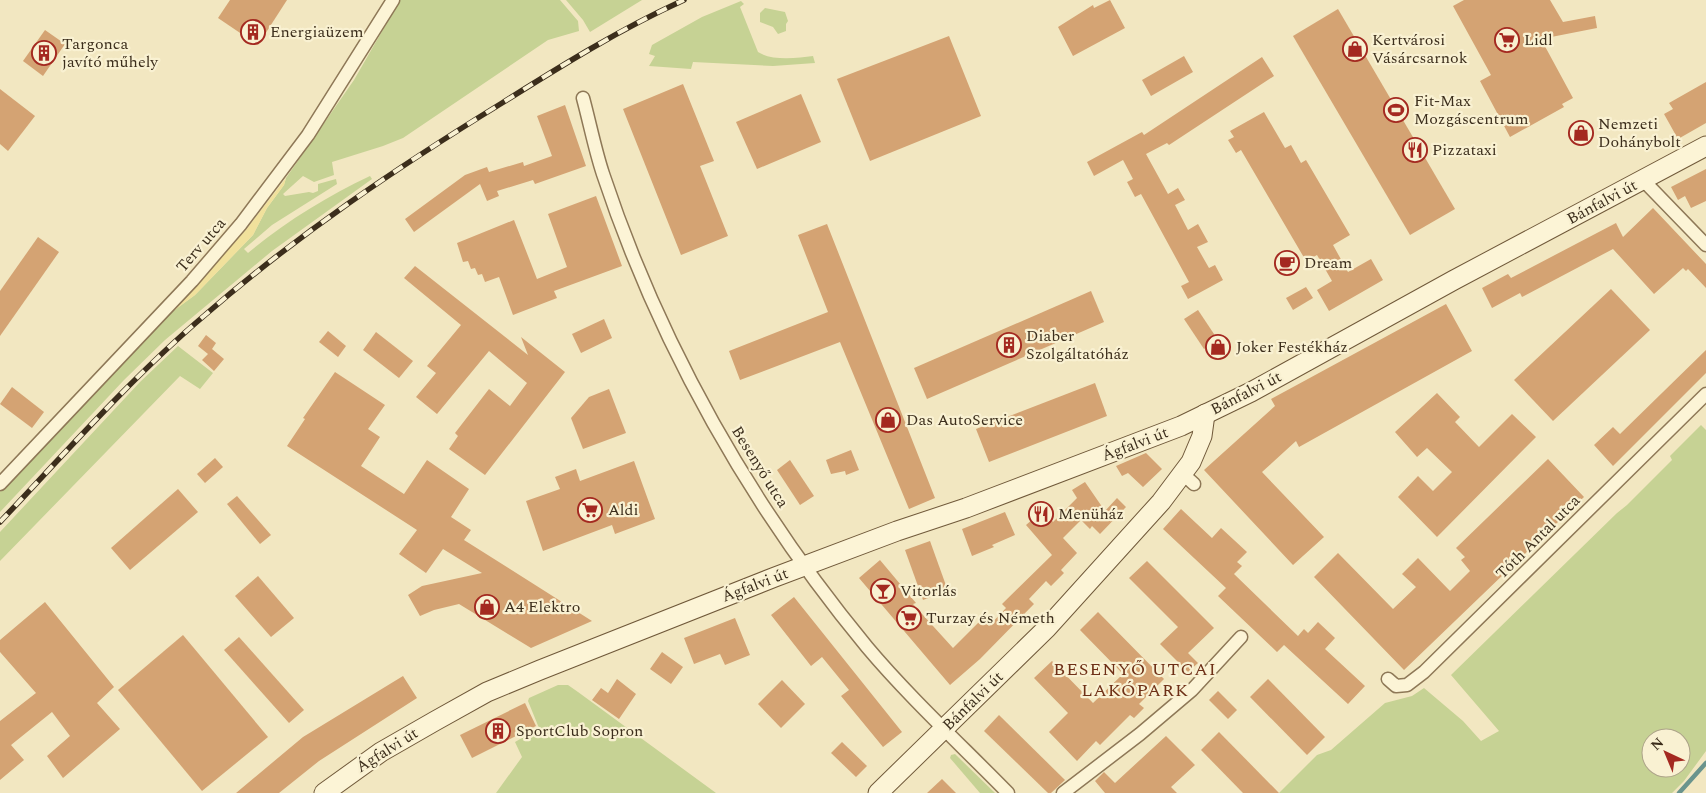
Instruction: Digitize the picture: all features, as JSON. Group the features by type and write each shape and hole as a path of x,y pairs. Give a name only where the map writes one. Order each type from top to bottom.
{"main road":[{"name":"Bánfalvi út","path":"878,793 1086,586 1162,502 1188,479 1205,414 1251,392 1480,266 1706,146"},
{"name":"Ágfalvi út","path":"324,793 381,752 488,692 548,666 805,566 1154,438 1205,414"}],"street":[{"name":"Terv utca","path":"0,484 192,281 241,224 308,135 393,0"},
{"name":"Besenyő utca","path":"583,98 603,174 661,318 708,415 759,498 805,566 868,648 1008,793"},
{"path":"1643,180 1706,245"},
{"name":"Tóth Antal utca","path":"1388,679 1396,686 1407,685 1424,672 1706,394"},
{"path":"1063,793 1140,734 1192,690 1241,637"}],"green space":[{"path":"400,0 560,0 578,21 579,31 548,40 403,138 332,162 334,175 314,182 303,176 283,194 285,196 313,193 318,191 318,184 336,179 337,184 272,225 244,249 248,253 276,231 322,201 370,176 372,179 272,251 165,340 124,380 0,512 0,492 165,317 195,295 253,235 267,208 284,185 286,178 354,80"},
{"path":"566,0 642,0 590,32 583,20"},
{"path":"741,1 744,4 740,7 758,52 777,58 813,56 815,63 773,66 693,62 691,69 649,66 655,56 649,54 652,45 702,17"},
{"path":"765,8 785,12 788,21 786,31 778,34 773,27 760,22 760,13"},
{"path":"178,346 213,373 200,389 180,376 0,561 0,532 140,382"},
{"path":"1701,425 1706,430 1706,751 1691,771 1691,728 1641,728 1641,778 1686,778 1672,793 1279,793 1317,755 1331,750 1385,703 1412,696 1424,688 1463,721 1481,741 1499,731 1451,675 1672,460 1670,456"},
{"path":"558,685 568,685 716,793 496,793 522,757 515,742 539,728 528,701 529,698"},
{"path":"955,754 995,793 980,793 950,758 951,755"}],"sand":[{"path":"286,178 284,185 267,208 253,235 195,295 165,317 245,231"}],"building":[{"name":"Energiaüzem","path":"230,0 287,0 258,45 218,18"},
{"path":"1110,0 1125,28 1073,56 1058,27 1093,5 1094,8"},
{"name":"Lidl","path":"1464,0 1550,0 1563,22 1595,16 1597,28 1541,39 1573,98 1562,104 1564,107 1510,137 1480,81 1491,75 1453,6"},
{"path":"1338,9 1455,209 1410,235 1293,36"},
{"name":"Targonca javító műhely","path":"45,30 65,44 43,76 23,61"},
{"path":"949,36 981,116 870,161 837,79"},
{"path":"1184,56 1193,72 1151,96 1142,80"},
{"path":"1262,57 1274,76 1169,145 1167,143 1146,154 1168,194 1178,188 1185,200 1175,205 1188,230 1198,224 1208,242 1197,247 1209,268 1215,265 1223,280 1188,299 1181,286 1189,282 1141,194 1135,197 1127,182 1133,179 1123,160 1094,176 1087,162 1142,132 1144,135"},
{"path":"1706,82 1706,123 1678,139 1664,114 1673,109 1669,103"},
{"path":"683,84 714,161 700,166 728,236 681,255 623,109"},
{"path":"0,89 35,116 8,151 0,144"},
{"path":"801,94 821,142 757,169 736,122"},
{"path":"565,105 586,166 535,184 533,180 497,191 499,196 487,201 480,184 414,232 405,219 465,175 487,167 489,172 523,162 524,166 552,156 537,116"},
{"path":"1264,112 1285,148 1291,145 1301,163 1306,160 1350,235 1333,245 1348,272 1371,259 1383,280 1329,311 1317,290 1332,281 1317,255 1306,261 1241,150 1236,153 1228,140 1234,137 1230,131"},
{"path":"1706,169 1706,201 1691,208 1685,196 1678,200 1671,187"},
{"path":"596,196 622,266 554,291 557,298 513,315 499,277 485,282 482,274 478,275 475,268 471,269 468,261 463,262 457,243 514,220 537,279 567,267 548,214"},
{"path":"1653,208 1706,264 1706,288 1688,269 1686,271 1683,268 1654,294 1613,249 1522,297 1520,293 1492,308 1482,288 1508,274 1511,278 1616,223 1623,237"},
{"path":"827,224 935,498 909,509 840,342 740,380 729,351 828,312 798,235"},
{"path":"38,237 59,252 0,336 0,291"},
{"path":"415,266 528,355 521,337 565,372 485,475 449,449 458,436 455,433 489,389 510,406 527,383 489,351 437,414 416,397 436,373 427,366 461,325 404,278"},
{"path":"1306,287 1313,298 1293,310 1286,298"},
{"path":"1611,289 1650,330 1553,421 1514,380"},
{"name":"Diaber Szolgáltatóház","path":"1091,291 1104,322 927,399 914,368"},
{"path":"1446,304 1472,351 1299,447 1296,441 1262,472 1324,537 1293,565 1204,470 1275,406 1271,399"},
{"path":"1198,310 1218,340 1204,349 1184,319"},
{"path":"604,319 612,338 581,353 572,334"},
{"path":"328,331 346,346 338,357 319,342"},
{"path":"376,332 413,361 399,378 363,350"},
{"path":"206,335 216,343 212,349 224,359 214,371 202,360 208,354 198,346"},
{"path":"1706,350 1706,373 1613,466 1594,445 1613,427 1620,434"},
{"path":"335,372 385,405 368,429 380,437 361,466 404,494 427,460 469,489 451,517 471,530 464,540 592,621 531,648 459,604 434,610 420,616 408,595 422,586 482,573 443,549 426,573 399,554 417,530 287,446 305,419 303,418"},
{"name":"Diaber Szolgáltatóház","path":"1095,383 1107,416 989,462 976,429"},
{"path":"12,387 44,412 32,428 0,404"},
{"path":"609,389 626,433 583,449 571,418 589,397"},
{"path":"1437,393 1460,417 1455,422 1479,447 1512,414 1536,437 1437,537 1398,497 1418,476 1433,491 1452,472 1427,448 1417,457 1395,432"},
{"path":"851,450 859,470 846,475 845,471 831,474 826,460"},
{"path":"1146,453 1162,469 1143,487 1128,473 1122,476 1116,466"},
{"path":"215,458 223,467 205,483 197,474"},
{"path":"1548,459 1584,497 1404,670 1314,577 1338,553 1393,609 1416,587 1402,574 1418,558 1450,591 1470,571 1461,560 1465,557 1456,548"},
{"path":"790,460 814,496 800,505 777,470"},
{"name":"Aldi","path":"634,461 655,519 615,534 612,525 543,551 526,501 560,489 555,477 576,469 580,481"},
{"path":"1085,482 1105,511 1117,498 1126,507 1100,534 1092,526 1090,529 1081,520 1063,538 1077,553 1061,570 1064,573 1051,586 1046,581 1029,599 1034,604 980,659 950,685 859,578 880,560 916,603 913,604 953,648 982,619 989,626 1006,608 1002,604 1052,555 1026,525 1041,512 1044,516 1047,514 1053,522 1077,498 1072,490"},
{"path":"178,489 198,512 130,570 111,548"},
{"path":"237,496 271,535 260,544 227,504"},
{"path":"1181,509 1212,538 1221,528 1247,552 1237,562 1242,566 1234,574 1298,636 1304,629 1308,633 1318,622 1335,638 1325,649 1365,686 1348,704 1284,645 1277,652 1218,596 1226,588 1163,529"},
{"path":"1005,512 1015,535 992,545 994,547 972,556 962,529"},
{"path":"930,541 948,591 923,600 905,550"},
{"path":"1147,561 1214,628 1188,653 1198,663 1188,672 1160,644 1178,627 1129,578"},
{"path":"258,576 294,618 271,637 235,596"},
{"path":"794,597 902,732 883,747 841,696 849,690 822,657 811,666 771,615"},
{"path":"45,602 114,687 97,703 120,729 63,778 47,756 70,736 52,712 11,745 24,760 0,780 0,721 36,693 0,652 0,640"},
{"path":"1098,612 1164,679 1139,704 1144,708 1134,718 1130,715 1100,745 1096,741 1077,761 1049,732 1068,713 1034,678 1052,661 1093,703 1123,674 1080,630"},
{"path":"735,618 750,655 725,665 720,654 694,664 684,638"},
{"path":"183,635 268,737 202,791 118,690"},
{"path":"239,637 304,710 289,723 224,650"},
{"path":"662,652 683,667 671,684 650,669"},
{"path":"403,676 417,698 319,761 279,793 236,793 303,737"},
{"path":"617,679 636,694 619,719 592,700 601,688 608,693"},
{"path":"1268,679 1325,737 1307,755 1250,697"},
{"path":"782,680 805,704 781,728 758,704"},
{"path":"1218,691 1237,710 1228,719 1209,700"},
{"name":"SportClub Sopron","path":"525,703 536,726 472,758 460,735"},
{"path":"999,715 1065,780 1051,793 1048,793 984,731"},
{"path":"1219,732 1279,793 1243,793 1201,750"},
{"path":"1166,736 1195,765 1171,787 1177,793 1105,793 1095,781 1104,772 1115,783"},
{"path":"842,742 867,766 856,777 831,753"},
{"path":"942,779 956,793 927,793"}],"waterway":[{"path":"1679,793 1706,763"}],"railway":[{"path":"0,522 151,364 205,315 276,257 349,203 463,127 591,48 684,0"}],"place":[{"name":"Energiaüzem","path":"253,32"},
{"name":"Lidl","path":"1507,40"},
{"name":"Kertvárosi Vásárcsarnok","path":"1355,49"},
{"name":"Targonca javító műhely","path":"44,53"},
{"name":"Fit-Max Mozgáscentrum","path":"1396,110"},
{"name":"Nemzeti Dohánybolt","path":"1581,133"},
{"name":"Pizzataxi","path":"1415,150"},
{"name":"Dream","path":"1287,263"},
{"name":"Diaber Szolgáltatóház","path":"1009,345"},
{"name":"Joker Festékház","path":"1218,347"},
{"name":"Das AutoService","path":"888,420"},
{"name":"Aldi","path":"590,510"},
{"name":"Menüház","path":"1041,514"},
{"name":"Vitorlás","path":"883,591"},
{"name":"A4 Elektro","path":"487,607"},
{"name":"Turzay és Németh","path":"909,618"},
{"name":"SportClub Sopron","path":"498,731"}],"district":[{"name":"BESENYŐ UTCAI LAKÓPARK","path":"1135,680"}]}
